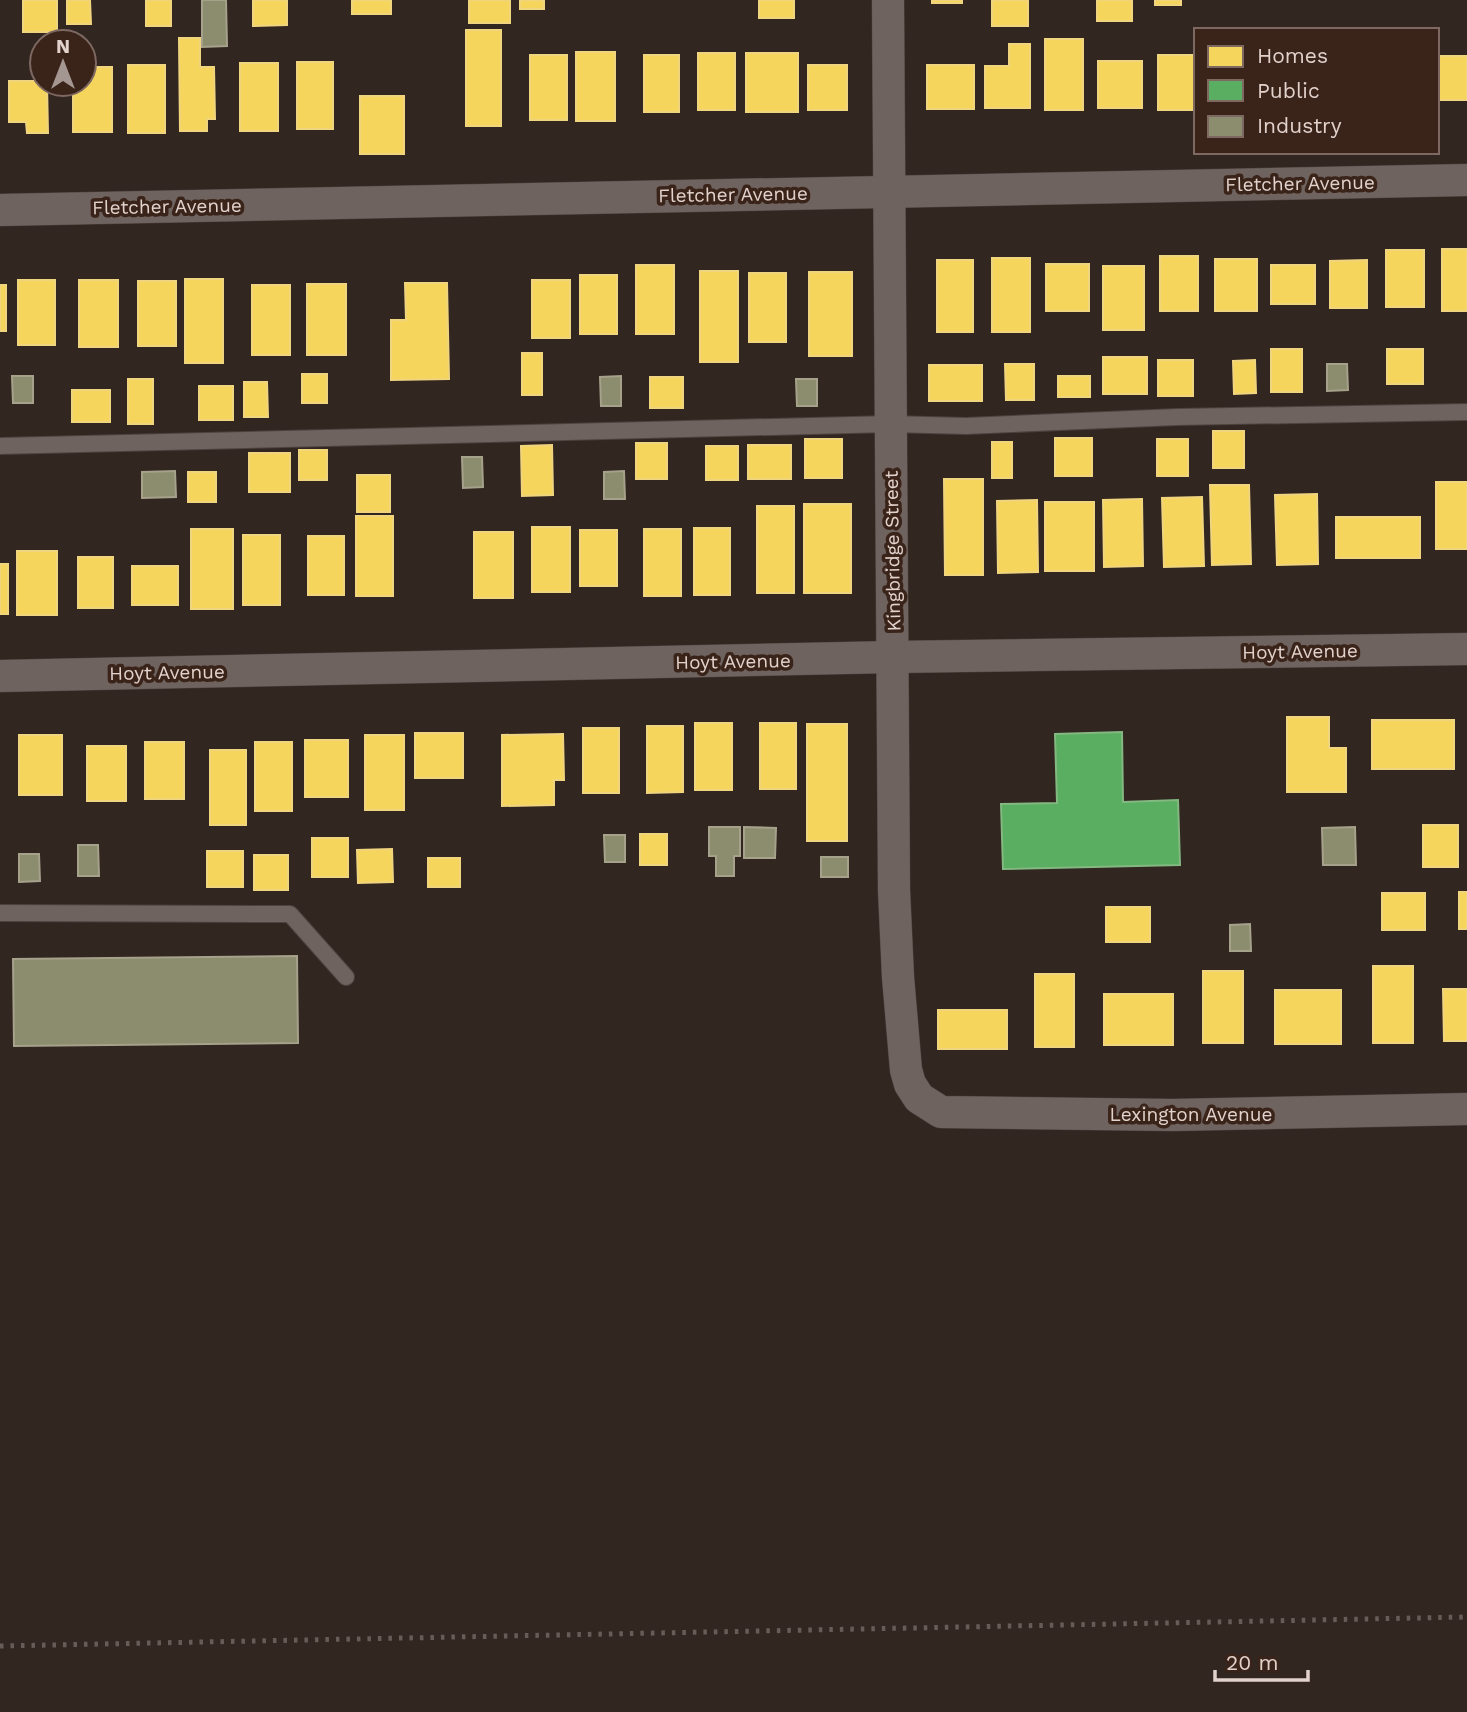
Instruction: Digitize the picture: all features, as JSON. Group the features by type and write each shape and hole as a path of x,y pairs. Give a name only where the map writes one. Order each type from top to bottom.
{"street":[{"name":"Kingbridge Street","path":"888,0 894,890 906,1070 910,1084 919,1098"},
{"name":"Fletcher Avenue","path":"0,210 1467,180"},
{"name":"Hoyt Avenue","path":"0,676 893,657 1467,649"},
{"name":"Lexington Avenue","path":"919,1098 942,1112 1173,1115 1467,1110"}],"lane":[{"path":"0,446 890,424 966,426 1177,417 1467,412"},
{"path":"0,913 290,914 346,977"}],"building: Homes":[{"path":"23,0 57,0 57,28 28,28 28,32 23,32"},
{"path":"67,0 90,0 91,24 67,24"},
{"path":"146,0 171,0 171,26 146,26"},
{"path":"253,0 287,0 287,25 253,26"},
{"path":"352,0 391,0 391,14 352,14"},
{"path":"469,0 510,0 510,23 469,23"},
{"path":"520,0 544,0 544,9 520,9"},
{"path":"759,0 794,0 794,18 759,18"},
{"path":"932,0 962,0 962,3 932,3"},
{"path":"992,0 1028,0 1028,26 992,26"},
{"path":"1097,0 1132,0 1132,21 1097,21"},
{"path":"1155,0 1181,0 1181,5 1155,5"},
{"path":"466,30 501,30 501,126 466,126"},
{"path":"179,38 200,38 200,67 214,67 215,119 207,119 207,131 180,131"},
{"path":"1045,39 1083,39 1083,110 1045,110"},
{"path":"1009,44 1030,44 1030,108 985,108 985,66 1009,66"},
{"path":"576,52 615,52 615,121 576,121"},
{"path":"698,53 735,53 735,110 698,110"},
{"path":"746,53 798,53 798,112 746,112"},
{"path":"530,55 567,55 567,120 530,120"},
{"path":"644,55 679,55 679,112 644,112"},
{"path":"1158,55 1194,55 1194,110 1158,110"},
{"path":"1439,56 1467,56 1467,100 1439,100"},
{"path":"1098,61 1142,61 1142,108 1098,108"},
{"path":"297,62 333,62 333,129 297,129"},
{"path":"240,63 278,63 278,131 240,131"},
{"path":"128,65 165,65 165,133 128,133"},
{"path":"808,65 847,65 847,110 808,110"},
{"path":"927,65 974,65 974,109 927,109"},
{"path":"98,67 112,67 112,132 73,132 73,98 98,98"},
{"path":"9,81 28,81 28,98 47,98 48,133 27,133 26,122 9,122"},
{"path":"360,96 404,96 404,154 360,154"},
{"path":"1442,249 1467,249 1467,311 1442,311"},
{"path":"1386,250 1424,250 1424,307 1386,307"},
{"path":"1160,256 1198,256 1198,311 1160,311"},
{"path":"992,258 1030,258 1030,332 992,332"},
{"path":"1215,259 1257,259 1257,311 1215,311"},
{"path":"937,260 973,260 973,332 937,332"},
{"path":"1367,260 1367,308 1330,308 1330,261"},
{"path":"1046,264 1089,264 1089,311 1046,311"},
{"path":"636,265 674,265 674,334 636,334"},
{"path":"1271,265 1315,265 1315,304 1271,304"},
{"path":"1103,266 1144,266 1144,330 1103,330"},
{"path":"700,271 738,271 738,362 700,362"},
{"path":"809,272 852,272 852,356 809,356"},
{"path":"749,273 786,273 786,342 749,342"},
{"path":"580,275 617,275 617,334 580,334"},
{"path":"185,279 223,279 223,363 185,363"},
{"path":"18,280 55,280 55,345 18,345"},
{"path":"79,280 118,280 118,347 79,347"},
{"path":"532,280 570,280 570,338 532,338"},
{"path":"138,281 176,281 176,346 138,346"},
{"path":"405,283 447,283 449,379 391,380 391,320 406,320"},
{"path":"307,284 346,284 346,355 307,355"},
{"path":"0,285 6,285 6,331 0,331"},
{"path":"252,285 290,285 290,355 252,355"},
{"path":"1271,349 1302,349 1302,392 1271,392"},
{"path":"1387,349 1423,349 1423,384 1387,384"},
{"path":"522,353 542,353 542,395 522,395"},
{"path":"1103,357 1147,357 1147,394 1103,394"},
{"path":"1158,360 1193,360 1193,396 1158,396"},
{"path":"1255,360 1256,393 1234,394 1233,361"},
{"path":"1005,364 1034,364 1034,400 1006,400"},
{"path":"929,365 982,365 982,401 929,401"},
{"path":"302,374 327,374 327,403 302,403"},
{"path":"1058,376 1090,376 1090,397 1058,397"},
{"path":"650,377 683,377 683,408 650,408"},
{"path":"128,379 153,379 153,424 128,424"},
{"path":"244,382 267,382 268,417 244,417"},
{"path":"199,386 233,386 233,420 199,420"},
{"path":"72,390 110,390 110,422 72,422"},
{"path":"1213,431 1244,431 1244,468 1213,468"},
{"path":"1055,438 1092,438 1092,476 1055,476"},
{"path":"805,439 842,439 842,478 805,478"},
{"path":"1157,439 1188,439 1188,476 1157,476"},
{"path":"992,442 1012,442 1012,478 992,478"},
{"path":"636,443 667,443 667,479 636,479"},
{"path":"552,445 553,495 522,496 521,446"},
{"path":"748,445 791,445 791,479 748,479"},
{"path":"706,446 738,446 738,480 706,480"},
{"path":"299,450 327,450 327,480 299,480"},
{"path":"249,453 290,453 290,492 249,492"},
{"path":"188,472 216,472 216,502 188,502"},
{"path":"357,475 390,475 390,512 357,512"},
{"path":"944,479 983,479 983,575 945,575"},
{"path":"1436,482 1467,482 1467,549 1436,549"},
{"path":"1210,485 1249,485 1251,564 1212,565"},
{"path":"1317,494 1318,564 1277,565 1275,495"},
{"path":"1202,497 1204,566 1164,567 1162,498"},
{"path":"1142,499 1143,566 1104,567 1103,500"},
{"path":"1037,500 1038,572 998,573 997,501"},
{"path":"1045,502 1094,502 1094,571 1045,571"},
{"path":"804,504 851,504 851,593 804,593"},
{"path":"757,506 794,506 794,593 757,593"},
{"path":"356,516 393,516 393,596 356,596"},
{"path":"1336,517 1420,517 1420,558 1336,558"},
{"path":"532,527 570,527 570,592 532,592"},
{"path":"694,528 730,528 730,595 694,595"},
{"path":"191,529 233,529 233,609 191,609"},
{"path":"644,529 681,529 681,596 644,596"},
{"path":"580,530 617,530 617,586 580,586"},
{"path":"474,532 513,532 513,598 474,598"},
{"path":"243,535 280,535 280,605 243,605"},
{"path":"308,536 344,536 344,595 308,595"},
{"path":"17,551 57,551 57,615 17,615"},
{"path":"78,557 113,557 113,608 78,608"},
{"path":"0,564 8,564 8,614 0,614"},
{"path":"132,566 178,566 178,605 132,605"},
{"path":"1287,717 1329,717 1329,748 1346,748 1346,792 1287,792"},
{"path":"1372,720 1454,720 1454,769 1372,769"},
{"path":"695,723 732,723 732,790 695,790"},
{"path":"760,723 796,723 796,789 760,789"},
{"path":"807,724 847,724 847,841 807,841"},
{"path":"647,726 683,726 683,792 647,793"},
{"path":"583,728 619,728 619,793 583,793"},
{"path":"415,733 463,733 463,778 415,778"},
{"path":"563,734 564,780 554,780 554,805 502,806 502,735"},
{"path":"19,735 62,735 62,795 19,795"},
{"path":"365,735 404,735 404,810 365,810"},
{"path":"305,740 348,740 348,797 305,797"},
{"path":"145,742 184,742 184,799 145,799"},
{"path":"255,742 292,742 292,811 255,811"},
{"path":"87,746 126,746 126,801 87,801"},
{"path":"210,750 246,750 246,825 210,825"},
{"path":"1423,825 1458,825 1458,867 1423,867"},
{"path":"640,834 667,834 667,865 640,865"},
{"path":"312,838 348,838 348,877 312,877"},
{"path":"392,849 393,882 358,883 357,850"},
{"path":"207,851 243,851 243,887 207,887"},
{"path":"254,855 288,855 288,890 254,890"},
{"path":"428,858 460,858 460,887 428,887"},
{"path":"1459,892 1467,892 1467,929 1459,929"},
{"path":"1382,893 1425,893 1425,930 1382,930"},
{"path":"1106,907 1150,907 1150,942 1106,942"},
{"path":"1373,966 1413,966 1413,1043 1373,1043"},
{"path":"1203,971 1243,971 1243,1043 1203,1043"},
{"path":"1035,974 1074,974 1074,1047 1035,1047"},
{"path":"1443,989 1467,989 1467,1041 1444,1041"},
{"path":"1275,990 1341,990 1341,1044 1275,1044"},
{"path":"1104,994 1173,994 1173,1045 1104,1045"},
{"path":"938,1010 1007,1010 1007,1049 938,1049"}],"building: Public":[{"path":"1122,732 1123,802 1178,800 1180,865 1003,869 1001,804 1057,803 1055,734"}],"building: Industry":[{"path":"202,0 226,0 227,46 202,47"},
{"path":"1327,364 1347,364 1348,390 1327,391"},
{"path":"12,376 33,376 33,403 13,403"},
{"path":"621,376 621,406 601,406 600,377"},
{"path":"796,379 817,379 817,406 797,406"},
{"path":"462,457 482,457 483,487 463,488"},
{"path":"175,471 176,497 142,498 142,472"},
{"path":"624,471 625,499 604,499 604,472"},
{"path":"709,827 740,827 740,856 734,856 734,876 716,876 716,856 709,856"},
{"path":"744,827 776,828 775,858 744,858"},
{"path":"1355,827 1356,865 1323,865 1322,828"},
{"path":"604,835 625,835 625,862 605,862"},
{"path":"78,845 98,845 99,876 78,876"},
{"path":"19,854 39,854 40,881 19,882"},
{"path":"821,857 848,857 848,877 821,877"},
{"path":"1250,924 1251,951 1230,951 1230,925"},
{"path":"297,956 298,1043 14,1046 13,959"}],"railway":[{"path":"0,1646 1467,1617"}]}
